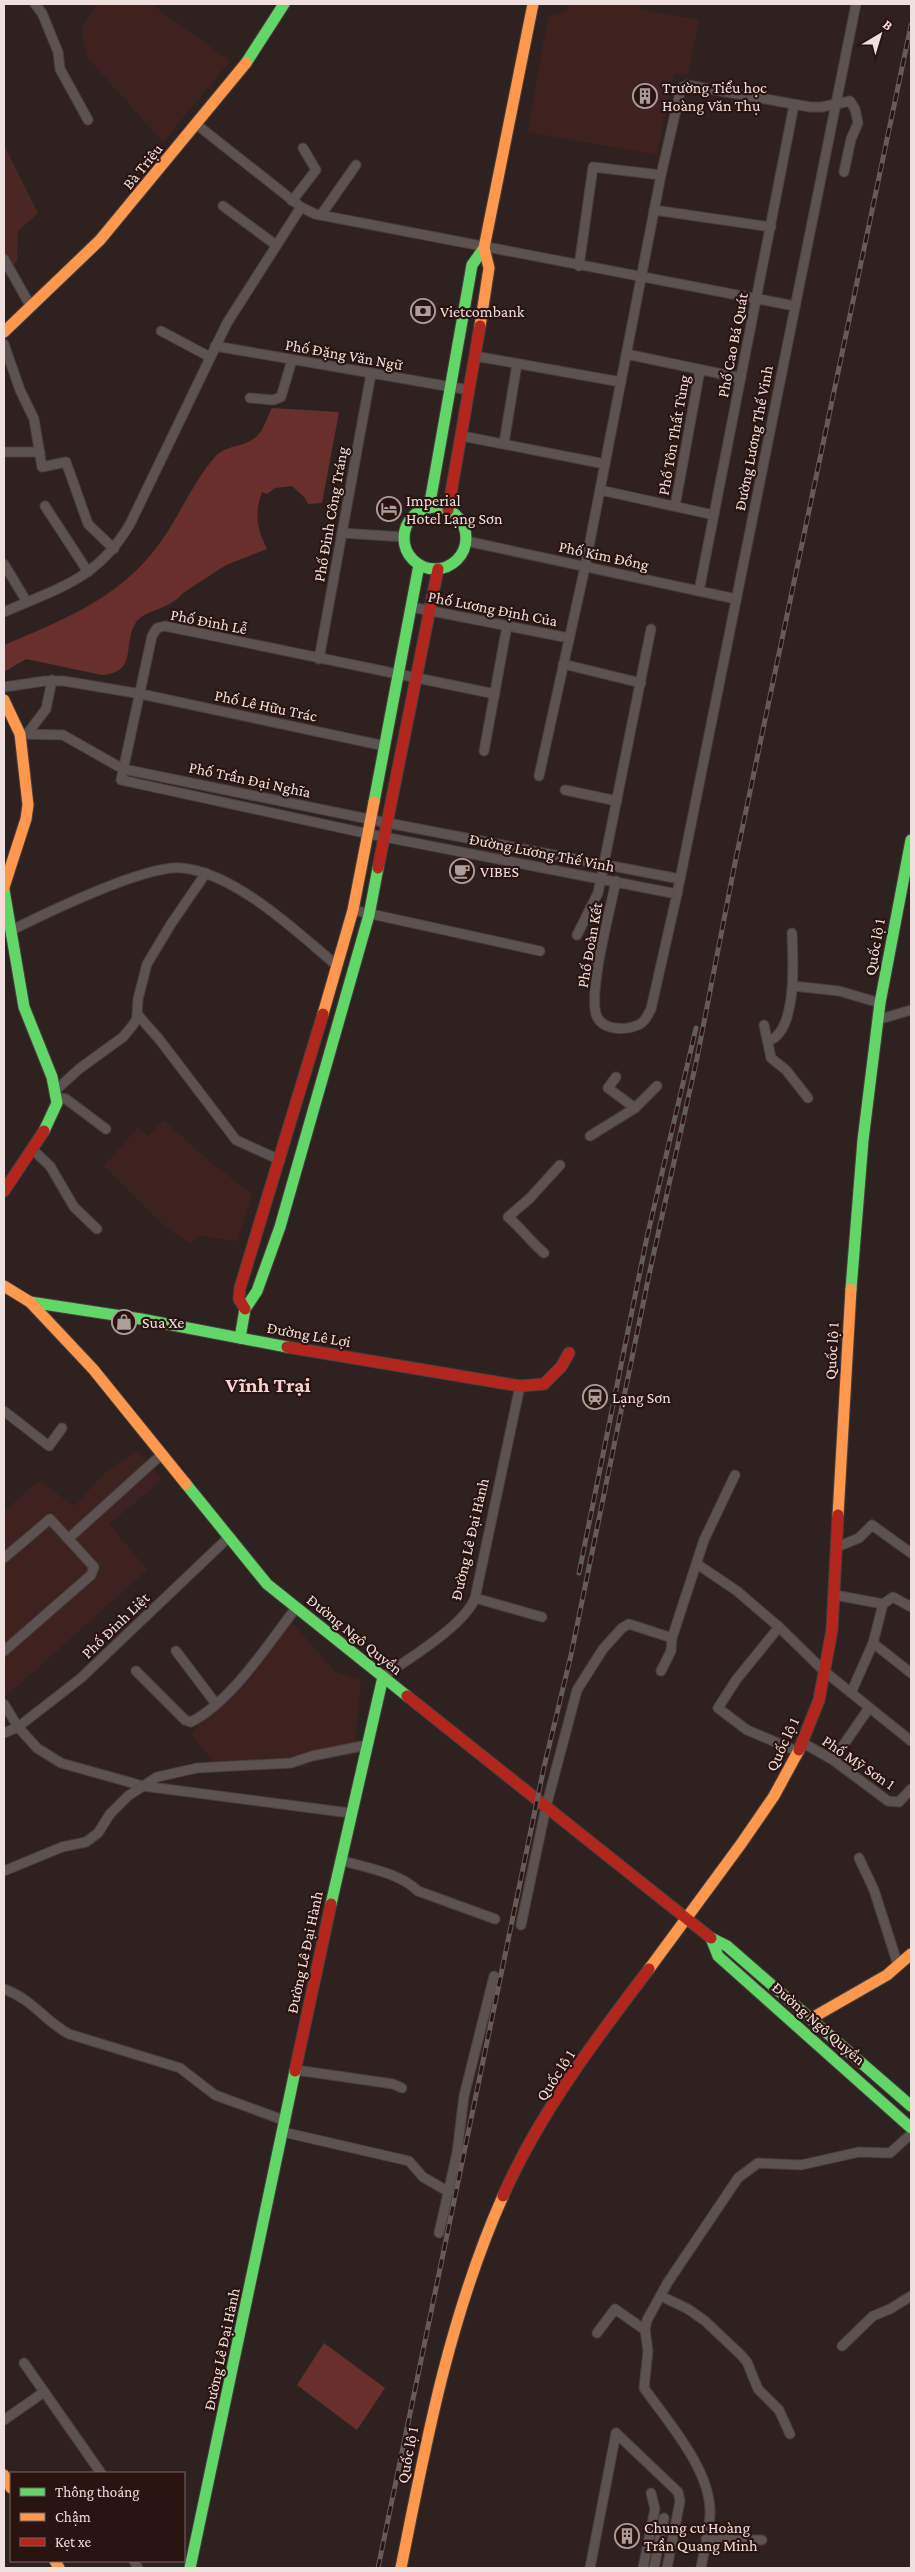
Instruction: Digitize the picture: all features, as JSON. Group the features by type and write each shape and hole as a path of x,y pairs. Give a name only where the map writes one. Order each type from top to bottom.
{"main road":[{"name":"Bà Triệu","path":"4,332 100,240 246,64 284,4"},
{"path":"429,508 472,265 484,248 533,4"},
{"path":"448,510 489,268 484,248"},
{"path":"462,314 481,317"},
{"path":"429,508 448,510 462,523 466,541 460,557 454,563 438,570 419,566 407,553 403,537 411,518 429,508"},
{"path":"245,1309 239,1299 240,1288 262,1222 353,910 419,566"},
{"path":"240,1338 245,1309 257,1291 280,1227 349,981 370,915 438,570"},
{"path":"4,700 23,734 28,806 26,819 4,889 24,1007 56,1093 57,1103 51,1120 4,1191"},
{"path":"385,746 404,749"},
{"name":"Quốc lộ 1","path":"400,2568 446,2355 472,2269 510,2180 543,2122 626,1999 757,1823 801,1748 818,1700 832,1630 835,1595 856,1214 877,1020 910,848"},
{"path":"334,970 349,981"},
{"path":"291,1119 309,1124"},
{"path":"262,1222 280,1227"},
{"path":"4,1286 30,1302"},
{"name":"Đường Lê Lợi","path":"30,1302 141,1319 520,1386 544,1384 561,1367 568,1353"},
{"name":"Đường Ngô Quyền","path":"30,1302 93,1369 267,1584 711,1938 727,1946 911,2106"},
{"name":"Đường Lê Đại Hành","path":"190,2568 350,1813 383,1677"},
{"name":"Đường Ngô Quyền","path":"711,1938 718,1956 911,2128"},
{"path":"802,2029 812,2018 887,1975 911,1954"},
{"path":"4,2475 10,2486"}],"street":[{"path":"35,4 42,13 58,52 60,69 88,120"},
{"name":"Đường Lương Thế Vinh","path":"386,838 467,852 677,894 856,4"},
{"path":"539,776 585,567 661,175 681,88 684,85 753,96 794,105 822,107 850,101 855,109 858,123 851,139 844,172"},
{"name":"Phố Cao Bá Quát","path":"699,591 794,105"},
{"path":"196,124 300,207 321,215 484,248 795,306"},
{"path":"292,201 316,170 303,148"},
{"path":"321,215 356,165"},
{"path":"579,266 593,167 661,175"},
{"path":"223,206 276,245"},
{"path":"4,612 71,584 114,549 130,524 227,323 300,207"},
{"path":"654,210 770,227"},
{"path":"4,259 31,306"},
{"path":"161,331 210,356"},
{"path":"4,344 20,390 34,419 42,467 66,462 88,524 114,549"},
{"name":"Phố Đặng Văn Ngữ","path":"215,346 469,390"},
{"path":"626,354 741,378"},
{"path":"475,356 621,382"},
{"path":"250,398 273,400 281,397 292,360"},
{"path":"504,443 518,364"},
{"name":"Phố Tôn Thất Tùng","path":"675,506 700,370"},
{"name":"Phố Đinh Công Tráng","path":"319,659 371,374"},
{"path":"462,436 605,464"},
{"path":"4,452 40,452"},
{"path":"600,490 714,514"},
{"path":"45,506 88,572"},
{"path":"342,533 403,537"},
{"name":"Phố Kim Đồng","path":"466,541 736,599"},
{"path":"4,564 27,602"},
{"name":"Phố Lương Định Của","path":"411,607 569,638"},
{"name":"Phố Đinh Lễ","path":"124,782 121,778 142,694 152,636 157,628 166,626 495,694"},
{"path":"484,750 507,626"},
{"path":"577,935 596,899 651,629"},
{"path":"563,664 640,683"},
{"path":"23,734 46,709 52,680"},
{"name":"Phố Lê Hữu Trác","path":"4,687 52,680 142,694 385,746"},
{"name":"Phố Trần Đại Nghĩa","path":"23,734 63,735 123,769 388,823"},
{"name":"Phố Trần Đại Nghĩa","path":"124,782 386,838"},
{"path":"565,790 617,801"},
{"name":"Đường Lương Thế Vinh","path":"388,823 469,837 680,879"},
{"path":"467,852 469,837"},
{"path":"12,930 94,894 166,868 182,868 206,874 248,895 334,970"},
{"path":"106,1129 56,1093 79,1069 123,1037 133,1025 137,1014 138,998 151,956 206,874"},
{"name":"Phố Đoàn Kết","path":"616,881 594,994 596,1015 603,1025 616,1028 639,1024 645,1020 651,1009 677,894"},
{"path":"353,910 540,951"},
{"path":"768,1041 775,1038 786,1020 793,986 792,933"},
{"path":"793,986 839,991 880,1003"},
{"path":"877,1020 911,1010"},
{"path":"137,1014 159,1039 236,1140 280,1160"},
{"path":"764,1025 771,1058 786,1070 808,1098"},
{"path":"616,1077 608,1088 635,1108"},
{"path":"590,1136 635,1108 657,1086"},
{"path":"32,1149 50,1166 74,1207 97,1229"},
{"path":"544,1253 528,1240 521,1227 508,1217 530,1198 560,1165"},
{"name":"Đường Lê Đại Hành","path":"383,1677 459,1622 471,1609 475,1598 520,1386"},
{"path":"4,1411 49,1446 62,1428"},
{"path":"68,1539 162,1455"},
{"path":"662,1671 671,1651 672,1638 704,1540 734,1475"},
{"path":"4,1558 50,1519 94,1567 91,1575 4,1651"},
{"path":"837,1547 858,1538 872,1524 911,1553"},
{"name":"Phố Đinh Liệt","path":"4,1734 18,1726 81,1678 228,1538"},
{"path":"697,1564 738,1591 779,1626 824,1671 911,1741"},
{"path":"835,1595 884,1604"},
{"path":"851,1694 873,1643 884,1604 893,1596 911,1607"},
{"path":"475,1598 542,1617"},
{"path":"136,1671 187,1722 199,1717 234,1687 296,1608"},
{"path":"521,1925 546,1807 577,1690 603,1649 629,1624 672,1638"},
{"name":"Phố Mỹ Sơn 1","path":"779,1626 736,1680 718,1708 748,1730 833,1760 888,1801 899,1802 911,1789"},
{"path":"873,1643 911,1673"},
{"path":"176,1650 216,1704"},
{"path":"4,1704 18,1726 37,1748 55,1760 143,1786 350,1813"},
{"path":"833,1760 870,1708"},
{"path":"4,1871 62,1846 86,1842 98,1833 110,1814 128,1796 157,1777 197,1768 291,1764 312,1756 366,1745"},
{"path":"859,1858 874,1890 898,1965"},
{"path":"340,1860 394,1876 410,1883 418,1891 495,1919"},
{"path":"439,2233 464,2096 494,1976"},
{"path":"4,1989 23,1996 59,2028 69,2034 180,2068 215,2095 285,2126 408,2161 423,2177 448,2192"},
{"path":"296,2070 393,2084 402,2088"},
{"path":"701,2568 710,2514 705,2481 694,2460 644,2388 648,2351 645,2330 661,2296 727,2194 748,2168 758,2163 801,2164 859,2152 890,2152 911,2134"},
{"path":"661,2296 688,2309 741,2355 747,2362 758,2389 780,2410 790,2434"},
{"path":"842,2346 873,2316 890,2309 911,2296"},
{"path":"597,2333 615,2310 645,2330"},
{"path":"24,2363 100,2472"},
{"path":"4,2420 44,2392"},
{"path":"590,2568 616,2433 678,2492 680,2501 667,2568"},
{"path":"643,2568 655,2506 651,2493"},
{"path":"653,2515 676,2521"},
{"path":"654,2568 664,2518"},
{"path":"706,2539 762,2540"},
{"path":"648,2543 659,2545"}],"shaded area":[{"path":"98,4 151,4 230,61 163,142 87,57 81,28"},
{"path":"569,4 641,4 640,9 699,20 688,74 674,74 657,155 528,132 548,17 566,11"},
{"path":"4,145 38,213 18,231 17,261 4,274"},
{"path":"272,408 339,412 322,503 308,504 305,498 292,486 275,488 267,494 262,492 257,514 261,535 267,549 226,565 183,593 172,603 141,617 132,629 126,662 114,673 102,675 26,659 4,672 4,645 90,605 127,579 160,543 200,477 215,457 225,450 248,442 258,435"},
{"path":"163,1120 214,1165 252,1194 237,1241 201,1236 190,1243 167,1228 104,1166 138,1128 148,1136"},
{"path":"137,1450 162,1480 109,1524 147,1570 5,1697 4,1512 38,1481 75,1506 105,1472"},
{"path":"288,1618 335,1671 361,1680 354,1752 313,1760 310,1767 220,1769 191,1734"},
{"path":"324,2343 385,2388 357,2430 297,2385"}],"railway":[{"path":"378,2568 544,1767 571,1655 649,1275 697,1058 735,863 911,25"},
{"path":"579,1573 647,1237 696,1028"}],"traffic: fast":[{"path":"246,63 284,4"},
{"path":"429,508 472,265 484,248"},
{"path":"435,507 447,509 457,516 464,526 466,538 464,550 457,560 447,567 435,569 423,567 413,560 406,550 404,538 406,526 413,516 423,509 435,507"},
{"path":"374,802 419,565"},
{"path":"851,1289 863,1140 880,1003 911,840"},
{"path":"240,1338 245,1309 257,1291 280,1227 369,915 378,868"},
{"path":"4,890 24,1007 52,1077 57,1103 44,1131"},
{"path":"30,1302 141,1319 287,1347"},
{"path":"186,1484 267,1584 407,1696"},
{"path":"331,1904 383,1677"},
{"path":"711,1938 718,1956 911,2128"},
{"path":"711,1938 727,1946 911,2106"},
{"path":"190,2568 295,2071"}],"traffic: slow":[{"path":"480,326 489,268 484,248 533,4"},
{"path":"4,332 100,240 246,63"},
{"path":"4,700 20,734 28,805 26,819 4,887"},
{"path":"323,1014 353,910 374,802"},
{"path":"4,1286 30,1302 93,1369 186,1484"},
{"path":"838,1515 851,1289"},
{"path":"649,1969 774,1796 799,1750"},
{"path":"812,2018 887,1975 911,1954"},
{"path":"401,2568 430,2426 454,2333 484,2241 503,2196"},
{"path":"4,2475 10,2486"},
{"path":"56,2562 59,2568"}],"traffic: jam":[{"path":"448,510 480,326"},
{"path":"378,868 438,569"},
{"path":"245,1309 239,1299 240,1288 323,1014"},
{"path":"4,1191 44,1131"},
{"path":"287,1347 520,1386 544,1384 561,1367 569,1353"},
{"path":"799,1750 819,1700 832,1630 838,1515"},
{"path":"407,1696 711,1938"},
{"path":"295,2071 331,1904"},
{"path":"503,2196 533,2136 569,2078 649,1969"}],"place":[{"name":"Trường Tiểu học Hoàng Văn Thụ","path":"645,96"},
{"name":"Vietcombank","path":"423,311"},
{"name":"Imperial Hotel Lạng Sơn","path":"389,509"},
{"name":"VIBES","path":"462,871"},
{"name":"Sua Xe","path":"124,1322"},
{"name":"Lạng Sơn","path":"595,1397"},
{"name":"Chung cư Hoàng Trần Quang Minh","path":"627,2536"}],"district":[{"name":"Vĩnh Trại","path":"268,1385"}]}
